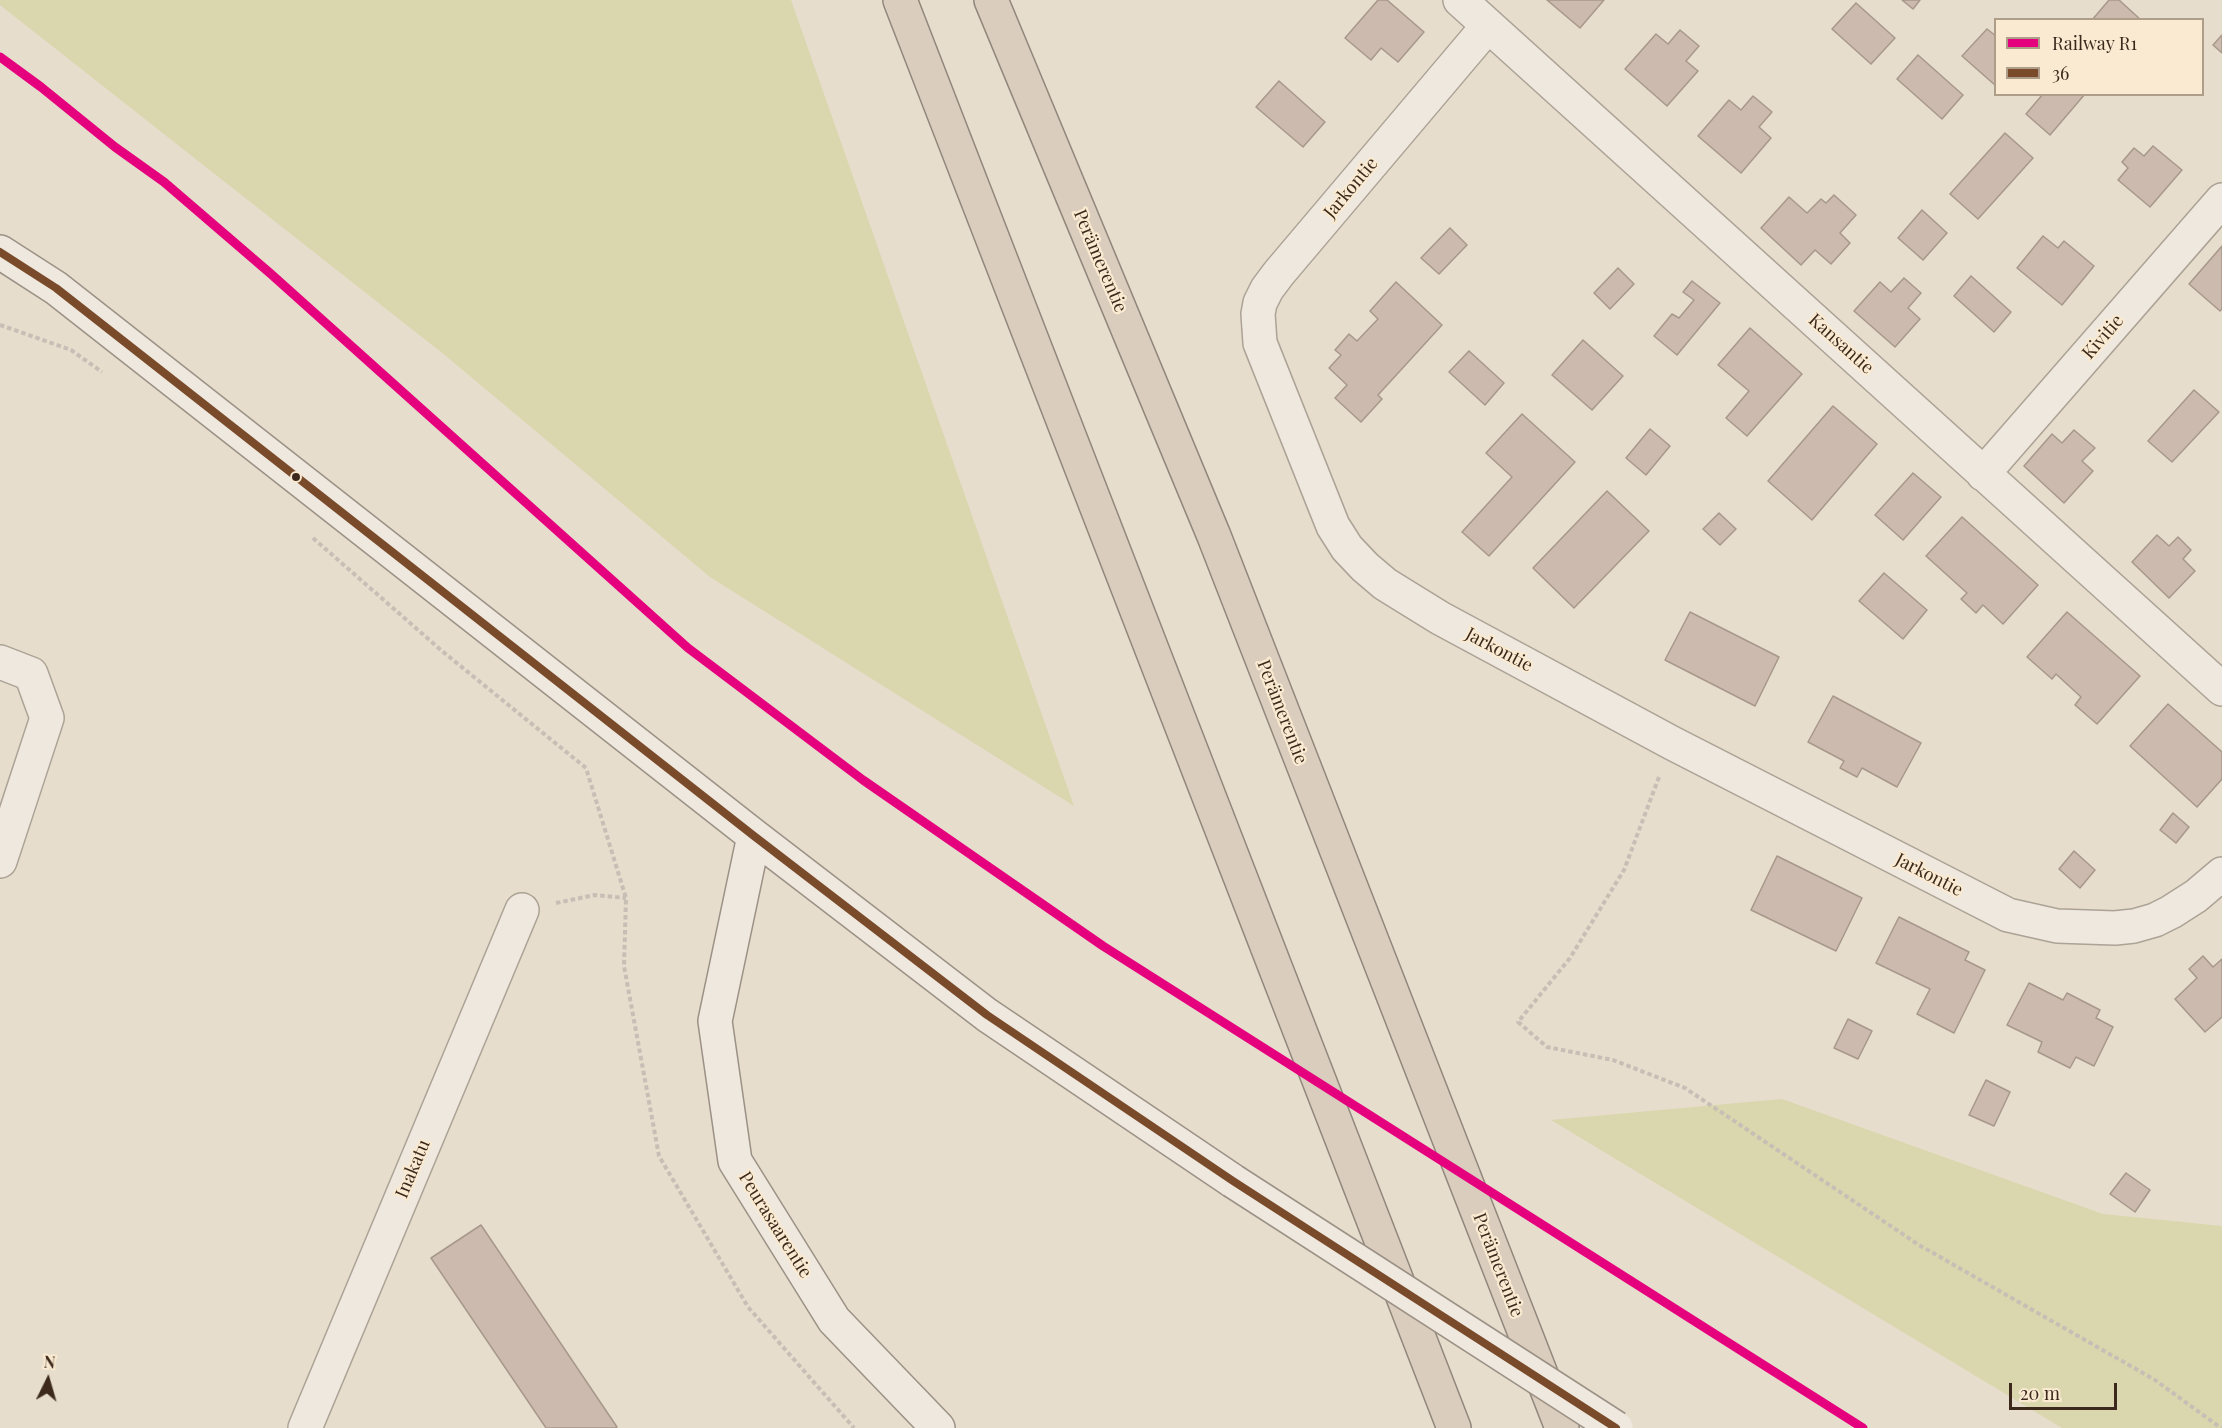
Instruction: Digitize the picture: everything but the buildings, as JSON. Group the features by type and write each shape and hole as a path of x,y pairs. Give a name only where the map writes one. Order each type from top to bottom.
{"highway":[{"path":"900,0 1454,1428"},
{"name":"Perämerentie","path":"992,0 1214,536 1562,1428"}],"street":[{"name":"Kansantie","path":"1460,0 1487,27 2222,689"},
{"name":"Jarkontie","path":"1487,27 1267,289 1260,303 1258,314 1260,343 1333,526 1347,548 1385,584 1440,618 1672,743 2008,915 2028,921 2069,927 2134,926 2155,920 2171,912 2196,896 2222,874"},
{"name":"Kivitie","path":"1983,474 2222,200"},
{"path":"0,252 56,288 753,836 987,1015 1233,1181 1616,1428"},
{"path":"0,662 31,674 47,718 0,861"},
{"name":"Peurasaarentie","path":"753,836 715,1021 735,1161 834,1320 938,1428"},
{"name":"Inakatu","path":"305,1428 522,910"}],"path":[{"path":"0,325 71,350 108,377"},
{"path":"309,534 442,651 586,768 626,898 624,966 659,1156 747,1307 854,1428"},
{"path":"1672,743 1624,870 1570,958 1518,1022 1547,1047 1613,1060 1685,1088 1919,1245 2155,1380 2221,1428"},
{"path":"522,910 596,895 626,898"}],"shaded area":[{"path":"0,0 791,0 1074,806 710,577 446,356 0,5"},
{"path":"1782,1099 2103,1214 2222,1226 2222,1428 2062,1428 1551,1120"}],"rail line":[{"name":"R1","path":"0,57 115,147 164,182 271,274 688,648 863,780 1103,946 1863,1428"}],"transit line":[{"name":"36","path":"0,252 56,288 754,836 987,1015 1233,1181 1616,1428"}]}
